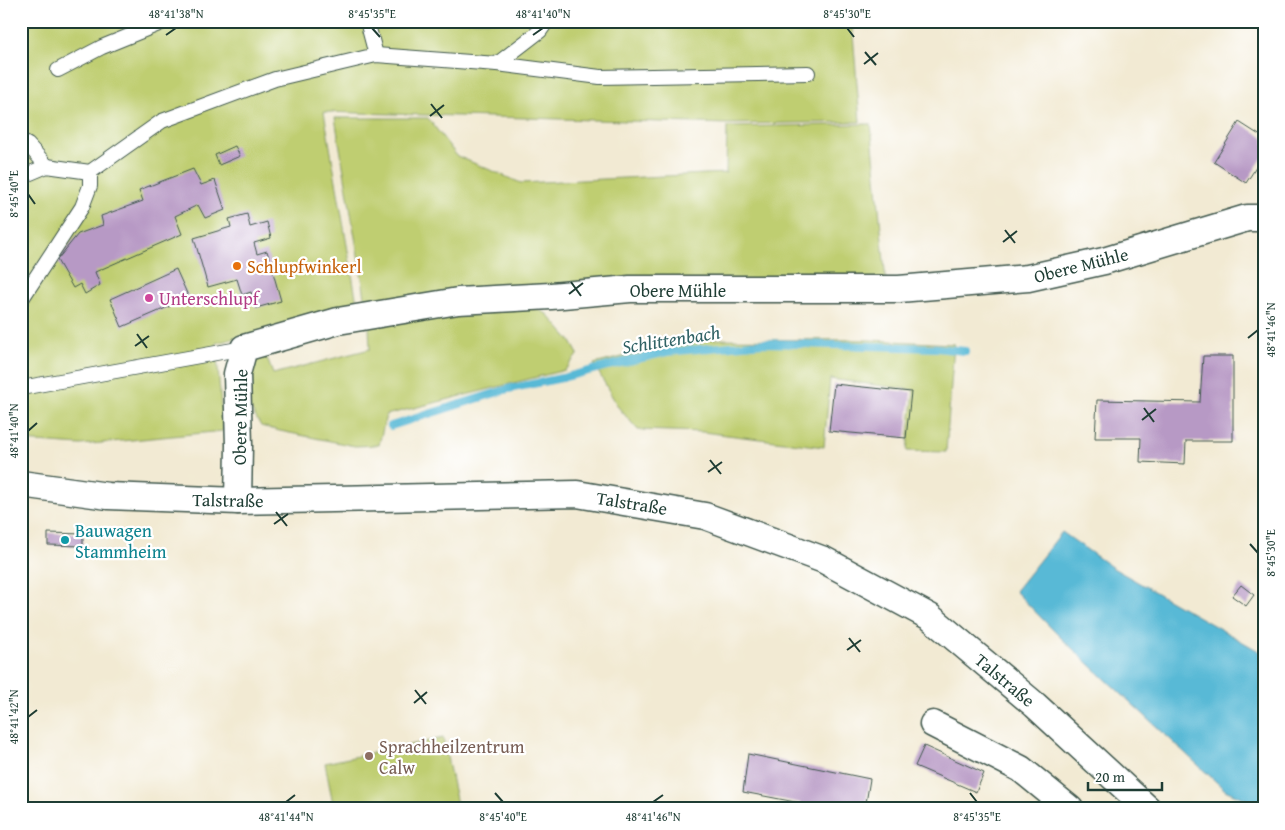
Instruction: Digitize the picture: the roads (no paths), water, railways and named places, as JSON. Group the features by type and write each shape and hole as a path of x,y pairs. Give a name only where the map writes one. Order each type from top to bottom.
{"street":[{"name":"Obere Mühle","path":"238,501 239,445 236,374 244,348 338,321 458,301 630,289 899,289 1028,278 1104,261 1247,218 1264,218"},
{"name":"Talstraße","path":"21,484 108,496 238,501 577,494 705,516 824,560 930,617 1035,705 1148,809"},
{"path":"933,724 1021,770 1070,809"}],"lane":[{"path":"58,70 102,48 166,21"},
{"path":"367,21 376,56"},
{"path":"497,64 540,31 547,21"},
{"path":"21,177 47,166 90,172 162,121 275,79 376,56 497,64 600,76 808,73"},
{"path":"21,141 28,145 47,166"},
{"path":"21,300 82,207 90,186 90,172"},
{"path":"21,388 244,348"}],"water":[{"path":"1062,532 1113,568 1264,654 1264,809 1260,809 1252,802 1225,790 1060,637 1015,591"}],"waterway":[{"name":"Schlittenbach","path":"391,426 508,389 562,378 667,352 764,343 936,348 965,351"}],"place":[{"name":"Schlupfwinkerl","path":"237,266"},
{"name":"Unterschlupf","path":"149,298"},
{"name":"Bauwagen Stammheim","path":"65,540"},
{"name":"Sprachheilzentrum Calw","path":"369,756"}]}
